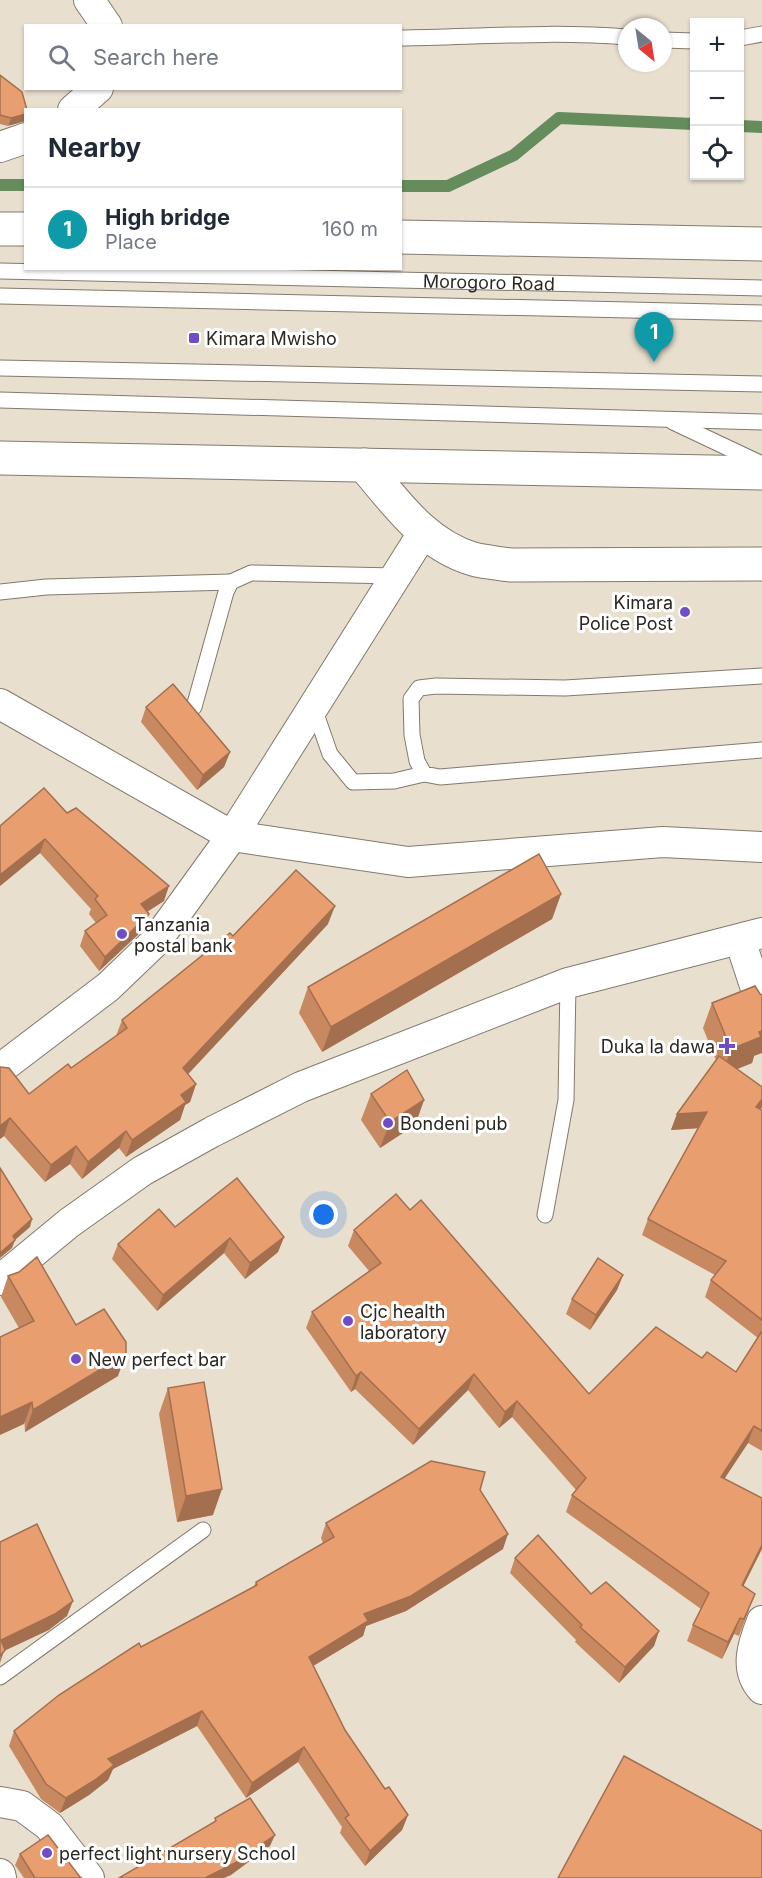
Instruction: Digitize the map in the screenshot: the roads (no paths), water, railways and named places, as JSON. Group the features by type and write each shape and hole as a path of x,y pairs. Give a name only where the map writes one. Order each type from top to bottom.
{"main road":[{"path":"0,229 24,230"},
{"path":"402,237 762,244"},
{"path":"0,458 762,473"},
{"path":"364,465 423,533 456,553 475,560 510,565 762,564"}],"street":[{"path":"89,0 106,24"},
{"path":"75,108 97,90"},
{"path":"97,108 99,90"},
{"path":"0,147 24,139"},
{"path":"0,1069 108,987 156,941 232,836 423,533"},
{"path":"0,704 232,836 408,861 663,842 762,847"},
{"path":"0,1280 69,1223 142,1171 212,1132 302,1087 568,983 751,937 762,1007"},
{"path":"762,1621 751,1659 754,1678 762,1689"},
{"path":"0,1802 22,1806 49,1826 89,1878"}],"lane":[{"path":"402,38 511,34 618,37"},
{"path":"744,37 762,34"},
{"path":"672,40 690,41"},
{"name":"Morogoro Road","path":"0,271 762,288"},
{"name":"Morogoro Road","path":"0,296 762,313"},
{"path":"0,368 762,384"},
{"path":"0,400 762,422"},
{"path":"666,418 762,464"},
{"path":"0,591 46,587 231,582 251,573 396,576"},
{"path":"194,707 226,592 231,582"},
{"path":"424,774 417,761 412,735 411,699 419,688 436,686 566,688 762,676"},
{"path":"314,708 330,754 353,782 394,782 424,774 440,777 762,750"},
{"path":"545,1215 566,1100 568,983"},
{"path":"0,1677 203,1530"}],"waterway":[{"path":"402,186 448,186 514,155 559,118 690,124"},
{"path":"744,126 762,127"},
{"path":"0,185 24,185"}],"place":[{"name":"Kimara Mwisho","path":"194,338"},
{"name":"High bridge","path":"654,362"},
{"name":"Kimara Police Post","path":"685,612"},
{"name":"Tanzania postal bank","path":"122,934"},
{"name":"Duka la dawa","path":"727,1046"},
{"name":"Bondeni pub","path":"388,1123"},
{"name":"Cjc health laboratory","path":"348,1321"},
{"name":"New perfect bar","path":"76,1359"},
{"name":"perfect light nursery School","path":"47,1853"}]}
